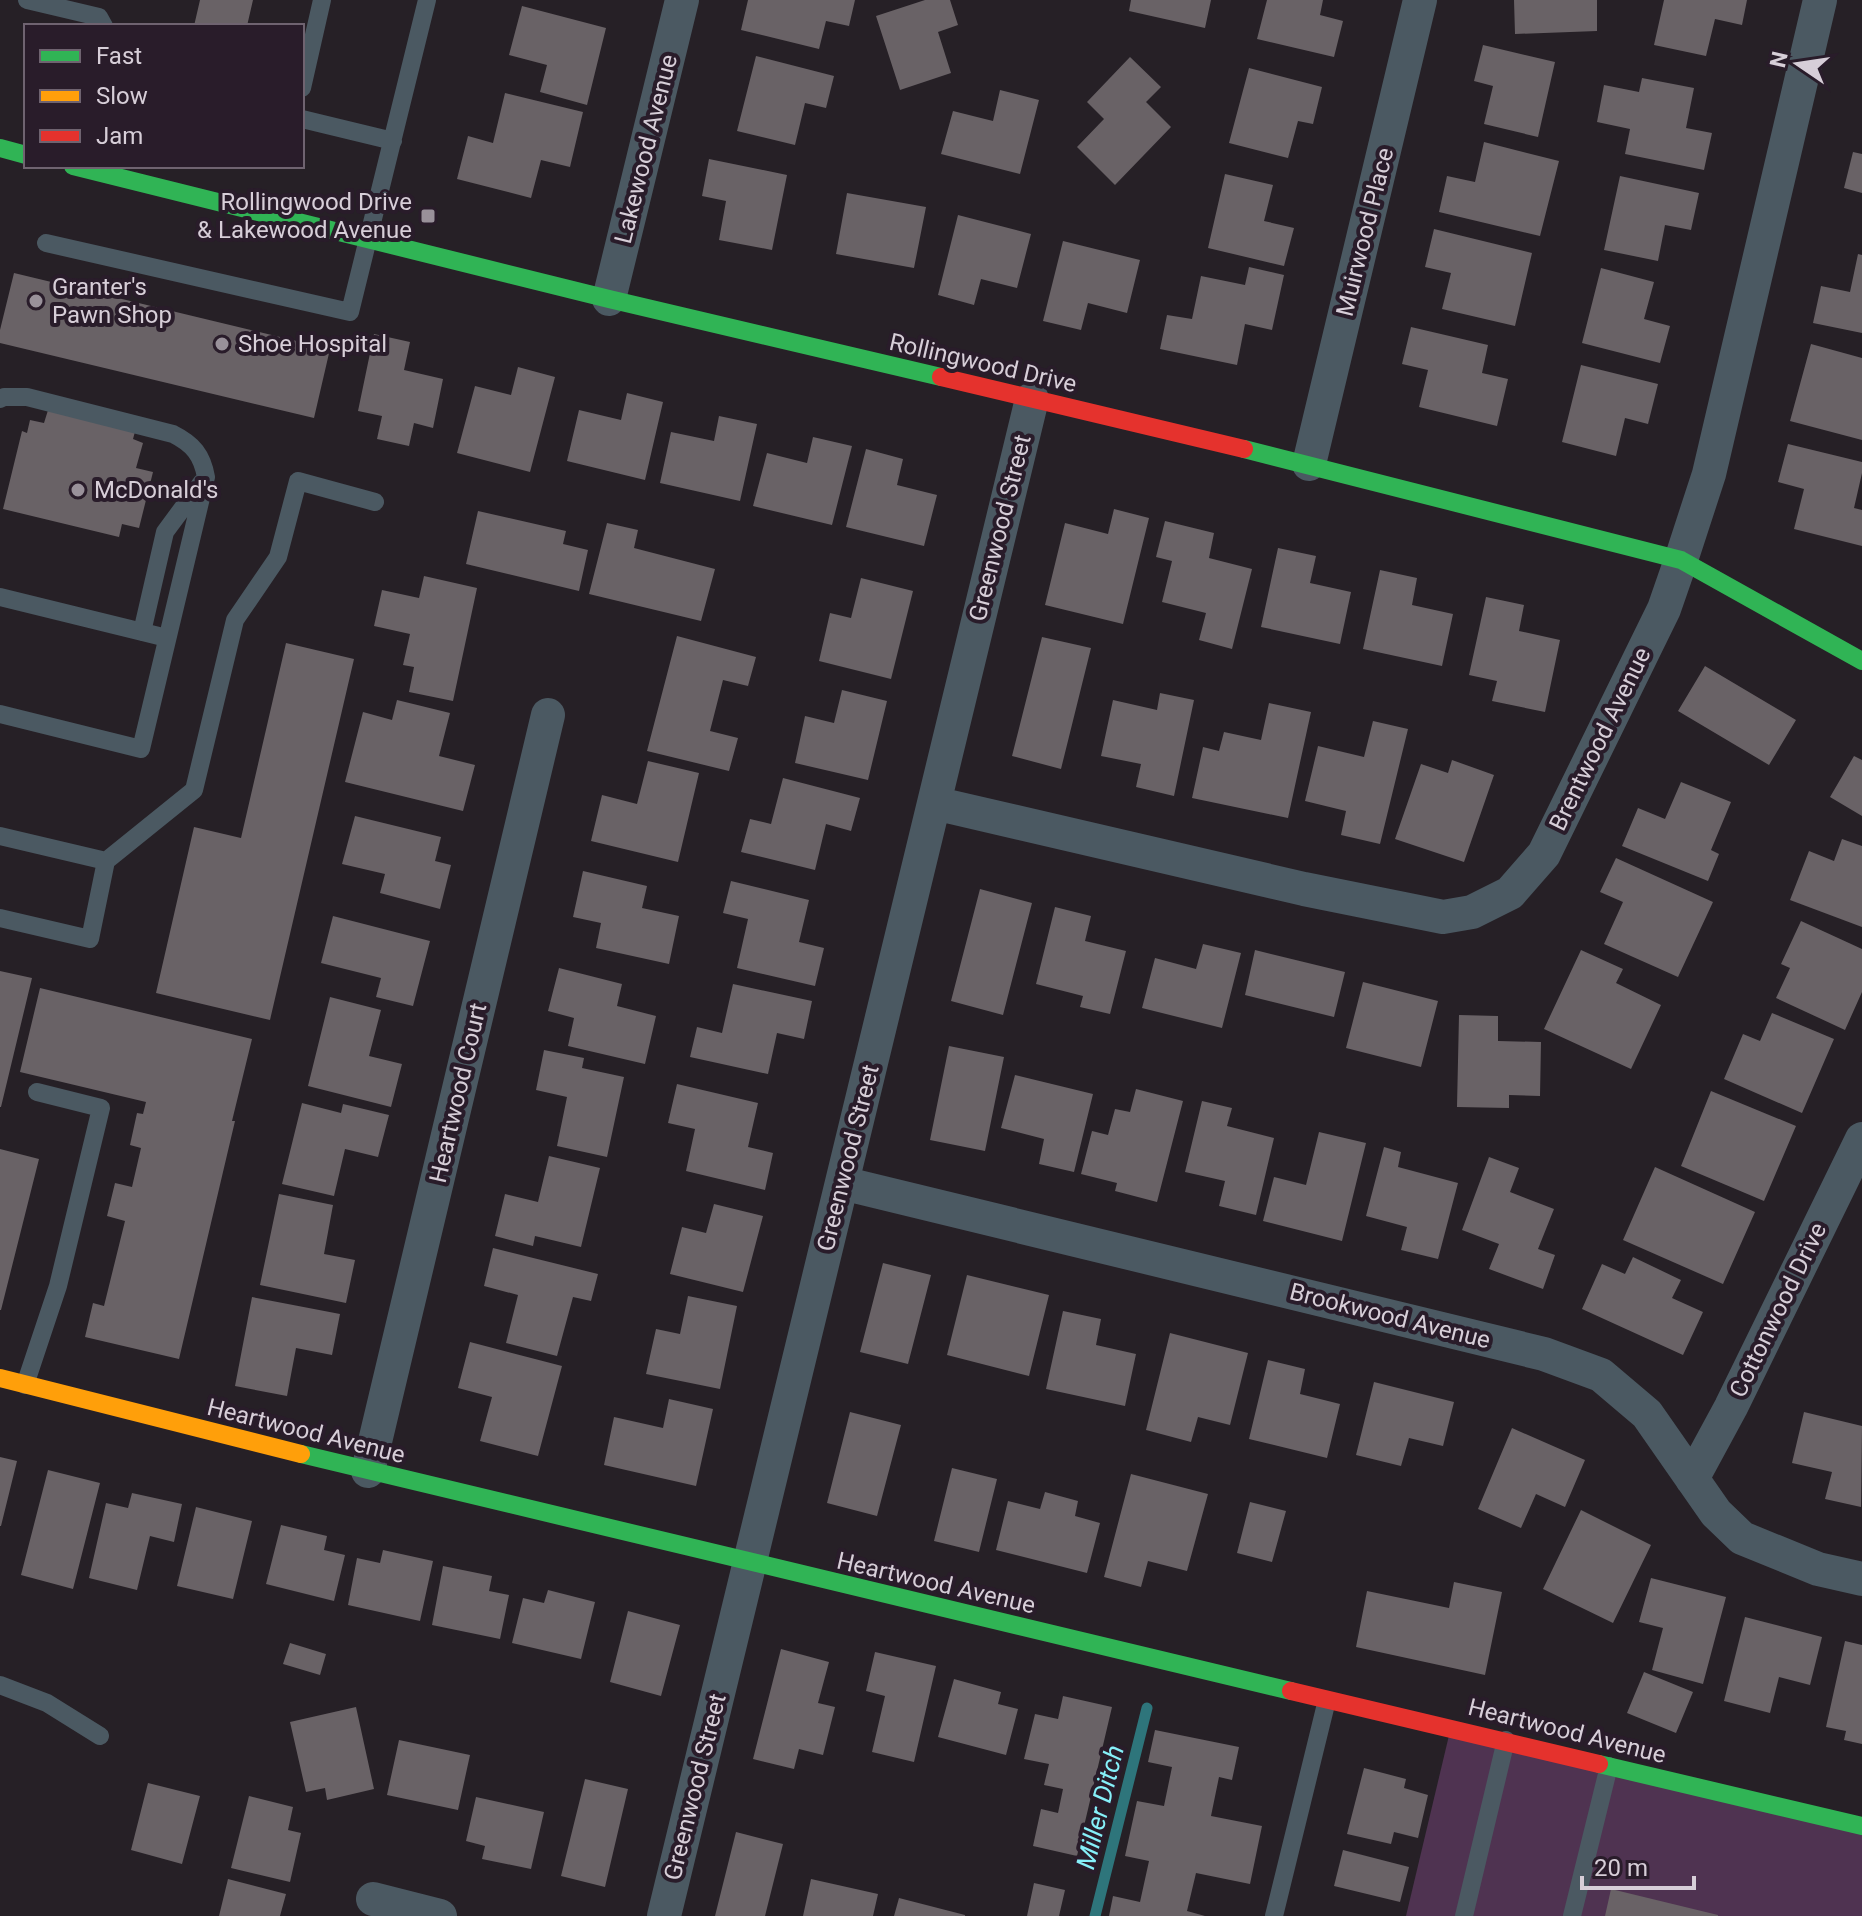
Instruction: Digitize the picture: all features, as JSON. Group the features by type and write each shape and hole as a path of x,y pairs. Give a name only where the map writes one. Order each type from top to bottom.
{"street":[{"name":"Lakewood Avenue","path":"609,299 682,0"},
{"name":"Muirwood Place","path":"1309,464 1420,0"},
{"name":"Brentwood Avenue","path":"934,803 1319,892 1443,917 1472,912 1510,893 1544,854 1664,609 1709,474 1820,0"},
{"path":"0,148 24,154"},
{"name":"Rollingwood Drive","path":"108,170 609,299 1309,464 1681,560 1862,661"},
{"name":"Greenwood Street","path":"664,1916 1032,399"},
{"name":"Heartwood Court","path":"368,1471 548,715"},
{"name":"Cottonwood Drive","path":"1692,1479 1859,1151"},
{"name":"Brookwood Avenue","path":"842,1183 1544,1354 1601,1375 1647,1414 1716,1513 1742,1538 1818,1569 1862,1579"},
{"name":"Heartwood Avenue","path":"0,1378 750,1563 1862,1826"},
{"path":"373,1899 440,1916"}],"lane":[{"path":"27,0 102,14"},
{"path":"304,79 322,0"},
{"path":"46,243 350,312 427,0"},
{"path":"304,119 393,141"},
{"path":"0,399 27,397 173,434 191,443 203,460 206,477 141,749 0,714"},
{"path":"142,632 165,532 206,477"},
{"path":"0,918 90,939 106,861 194,790 235,620 278,557 298,481 375,502"},
{"path":"0,597 167,638"},
{"path":"0,836 106,861"},
{"path":"25,1385 58,1286 101,1108 37,1092"},
{"path":"0,1685 47,1703 100,1736"},
{"path":"1274,1916 1327,1700"},
{"path":"1464,1916 1506,1740"},
{"path":"1572,1916 1609,1766"}],"shaded area":[{"path":"1451,1727 1862,1826 1862,1916 1406,1916"}],"building":[{"path":"200,0 253,0 247,24 194,24"},
{"path":"748,0 855,0 849,26 826,21 819,49 741,30"},
{"path":"925,0 950,0 958,25 938,32 951,73 900,90 876,16"},
{"path":"1131,0 1211,0 1205,28 1129,11"},
{"path":"1267,0 1323,0 1320,15 1343,21 1334,57 1257,39"},
{"path":"1514,0 1597,0 1597,31 1515,34"},
{"path":"1664,0 1747,0 1742,25 1715,19 1706,56 1654,45"},
{"path":"522,6 606,28 587,105 540,92 547,65 509,55"},
{"path":"1483,45 1555,62 1538,137 1484,124 1493,86 1474,81"},
{"path":"756,56 834,76 826,108 805,103 795,145 737,131"},
{"path":"1130,57 1161,87 1146,102 1171,127 1115,185 1077,147 1104,119 1087,102"},
{"path":"1249,68 1322,87 1313,124 1298,121 1288,158 1229,143"},
{"path":"1642,78 1694,88 1686,128 1712,133 1704,170 1625,154 1630,129 1597,122 1604,85 1639,92"},
{"path":"1000,90 1039,100 1020,174 941,154 953,111 993,121"},
{"path":"505,93 583,112 570,167 541,160 531,198 457,179 468,136 493,143"},
{"path":"1484,142 1559,161 1540,236 1439,212 1447,176 1475,182"},
{"path":"1853,152 1862,154 1862,193 1844,188"},
{"path":"709,159 787,175 772,250 719,240 726,201 702,196"},
{"path":"1225,174 1273,185 1264,221 1294,228 1284,266 1208,248"},
{"path":"1620,176 1699,193 1691,230 1665,225 1658,261 1604,250"},
{"path":"847,193 926,207 914,268 836,254"},
{"path":"958,215 1031,234 1017,288 981,279 974,305 938,295"},
{"path":"1434,229 1532,253 1515,326 1442,309 1451,273 1425,267"},
{"path":"1063,241 1140,260 1127,313 1088,303 1081,330 1043,321"},
{"path":"1858,254 1862,255 1862,333 1813,323 1821,286 1850,292"},
{"path":"1249,267 1284,275 1272,330 1245,324 1237,365 1160,349 1167,315 1192,319 1201,276 1245,285"},
{"path":"1601,268 1654,282 1644,319 1670,326 1660,363 1582,343"},
{"path":"14,273 330,349 314,418 0,343 0,330"},
{"path":"1411,327 1488,345 1482,373 1508,379 1497,426 1419,407 1428,370 1402,364"},
{"path":"374,334 410,342 404,370 443,379 433,428 414,423 409,446 377,439 382,416 358,411"},
{"path":"1811,344 1862,358 1862,440 1790,421"},
{"path":"1581,365 1658,384 1648,424 1625,418 1616,456 1562,442"},
{"path":"518,367 555,377 530,472 457,453 475,386 511,395"},
{"path":"627,393 663,402 645,480 567,461 579,410 621,420"},
{"name":"McDonald's","path":"49,407 136,428 133,439 143,443 136,468 153,472 139,528 122,524 119,537 3,509 22,431 27,433 30,420 44,423"},
{"path":"719,416 757,424 740,501 660,483 671,432 714,441"},
{"path":"813,437 852,446 832,525 753,506 767,453 807,463"},
{"path":"1788,444 1862,462 1854,508 1862,510 1862,546 1794,529 1804,489 1778,482"},
{"path":"866,449 903,459 897,485 937,495 924,546 846,527"},
{"path":"1114,509 1149,518 1123,624 1045,605 1065,523 1108,534"},
{"path":"478,511 566,531 563,544 588,550 579,591 466,564"},
{"path":"1165,521 1214,533 1209,558 1252,569 1232,649 1199,640 1206,613 1162,602 1172,561 1156,557"},
{"path":"607,523 638,530 634,548 715,569 701,621 589,594"},
{"path":"1278,548 1316,556 1310,583 1351,592 1340,644 1261,627"},
{"path":"1380,570 1417,578 1412,605 1453,614 1442,666 1363,649"},
{"path":"424,576 477,588 453,701 409,692 414,667 403,665 410,634 374,626 382,590 419,598"},
{"path":"861,578 913,591 891,679 819,661 830,613 851,618"},
{"path":"1486,597 1524,605 1519,631 1560,640 1545,712 1492,701 1497,681 1469,675"},
{"path":"677,636 756,657 748,686 723,680 710,731 738,738 729,771 647,751"},
{"path":"1042,637 1091,648 1061,769 1012,756"},
{"path":"286,643 354,659 270,1020 156,993 194,827 241,838"},
{"path":"1705,666 1796,720 1769,765 1678,711"},
{"path":"842,690 887,701 868,780 795,763 805,716 834,723"},
{"path":"1160,693 1194,700 1174,796 1136,787 1141,764 1101,756 1113,700 1157,710"},
{"path":"397,700 450,713 439,756 475,765 463,811 345,782 363,712 392,720"},
{"path":"1269,703 1311,712 1288,818 1192,798 1203,747 1219,751 1224,732 1261,740"},
{"path":"1373,721 1408,729 1380,844 1341,835 1346,811 1305,801 1318,746 1364,757"},
{"path":"1854,756 1862,760 1862,816 1830,797"},
{"path":"1452,760 1494,775 1464,862 1395,839 1421,764 1448,773"},
{"path":"648,761 699,773 678,862 591,841 602,795 637,804"},
{"path":"783,778 860,798 851,831 826,824 815,870 741,852 750,819 771,824"},
{"path":"1681,782 1731,802 1711,850 1719,854 1708,881 1622,846 1638,808 1665,819"},
{"path":"355,816 441,837 435,861 451,865 440,909 380,893 385,874 342,864"},
{"path":"1842,839 1862,846 1862,927 1790,900 1809,851 1834,861"},
{"path":"1616,858 1713,902 1678,977 1604,944 1623,902 1600,892"},
{"path":"583,871 647,886 642,908 679,916 669,964 596,948 601,923 573,917"},
{"path":"731,881 809,900 799,942 824,948 815,986 737,968 748,919 723,913"},
{"path":"980,889 1032,903 1003,1015 951,1001"},
{"path":"1055,907 1091,916 1085,941 1126,951 1110,1014 1080,1007 1083,996 1036,984"},
{"path":"333,916 430,941 413,1006 376,997 381,978 321,963"},
{"path":"1801,921 1862,949 1862,992 1845,1030 1776,998 1790,968 1781,964"},
{"path":"1203,944 1241,953 1222,1028 1142,1008 1155,958 1196,969"},
{"path":"1255,950 1345,972 1334,1017 1245,995"},
{"path":"1581,950 1623,969 1616,983 1661,1005 1631,1069 1544,1029"},
{"path":"559,968 622,984 617,1006 656,1016 645,1064 568,1046 574,1018 548,1011"},
{"path":"0,971 32,978 1,1107 0,1107"},
{"path":"1363,982 1438,1001 1421,1067 1346,1048"},
{"path":"733,984 812,1001 804,1039 777,1033 768,1074 690,1057 697,1027 722,1033"},
{"path":"40,988 252,1039 179,1359 85,1337 93,1303 104,1306 125,1221 107,1216 115,1183 132,1187 141,1148 130,1145 137,1113 143,1114 146,1102 20,1072"},
{"path":"330,997 381,1010 369,1056 402,1064 391,1107 308,1086"},
{"path":"1772,1013 1834,1039 1802,1113 1724,1079 1743,1034 1760,1041"},
{"path":"1459,1015 1498,1016 1498,1041 1541,1042 1540,1096 1509,1095 1509,1108 1457,1107"},
{"path":"949,1046 1004,1057 985,1151 930,1140"},
{"path":"544,1050 584,1058 582,1068 624,1077 607,1157 557,1146 567,1097 536,1090"},
{"path":"1015,1075 1093,1094 1074,1172 1039,1164 1044,1139 1001,1128"},
{"path":"677,1084 758,1103 748,1147 773,1153 765,1190 686,1171 695,1129 668,1123"},
{"path":"1136,1089 1183,1101 1157,1202 1115,1191 1117,1183 1081,1174 1092,1131 1108,1135 1115,1109 1130,1112"},
{"path":"1711,1091 1796,1126 1764,1201 1681,1166"},
{"path":"1202,1101 1232,1108 1227,1126 1274,1138 1256,1215 1219,1206 1225,1181 1185,1172"},
{"path":"302,1103 341,1113 343,1104 389,1115 378,1157 345,1149 334,1196 282,1184"},
{"path":"1319,1132 1366,1143 1342,1241 1263,1221 1274,1177 1306,1185"},
{"path":"1384,1147 1401,1152 1398,1167 1458,1183 1438,1259 1401,1250 1407,1227 1366,1216"},
{"path":"0,1149 39,1159 1,1310 0,1310"},
{"path":"549,1156 600,1168 581,1247 535,1236 533,1246 495,1236 505,1194 538,1202"},
{"path":"1489,1157 1519,1168 1510,1192 1554,1209 1538,1249 1555,1255 1543,1289 1489,1269 1499,1244 1462,1230"},
{"path":"1655,1167 1755,1212 1723,1284 1623,1240"},
{"path":"279,1194 333,1205 324,1254 355,1260 346,1303 260,1285"},
{"path":"714,1204 763,1216 743,1292 670,1274 682,1227 706,1233"},
{"path":"493,1248 598,1274 591,1301 573,1297 557,1356 506,1343 518,1295 484,1286"},
{"path":"1633,1257 1681,1280 1672,1298 1703,1312 1683,1355 1582,1309 1602,1264 1625,1274"},
{"path":"883,1263 931,1275 908,1364 860,1352"},
{"path":"967,1275 1049,1295 1029,1376 947,1355"},
{"path":"688,1296 737,1306 720,1389 646,1374 656,1329 680,1334"},
{"path":"252,1297 340,1314 332,1355 296,1348 287,1396 235,1386"},
{"path":"1063,1311 1101,1319 1096,1345 1136,1354 1125,1406 1046,1389"},
{"path":"1170,1333 1248,1353 1230,1425 1198,1417 1191,1442 1146,1430"},
{"path":"470,1342 562,1366 538,1456 480,1441 492,1397 458,1388"},
{"path":"1268,1360 1305,1369 1300,1394 1340,1404 1327,1458 1249,1439"},
{"path":"1374,1382 1454,1402 1443,1446 1409,1438 1401,1466 1356,1455"},
{"path":"669,1399 713,1409 696,1486 604,1465 614,1417 663,1428"},
{"path":"850,1412 901,1425 877,1516 827,1503"},
{"path":"1804,1412 1862,1426 1861,1507 1825,1499 1832,1472 1792,1463"},
{"path":"1512,1428 1585,1460 1565,1507 1536,1494 1521,1528 1478,1509"},
{"path":"0,1457 17,1461 1,1526 0,1526"},
{"path":"952,1468 997,1479 979,1552 934,1541"},
{"path":"48,1470 100,1483 73,1589 21,1575"},
{"path":"1131,1474 1208,1494 1187,1571 1148,1561 1141,1587 1104,1577"},
{"path":"1045,1492 1078,1501 1075,1516 1100,1523 1087,1573 996,1550 1008,1501 1040,1509"},
{"path":"132,1493 182,1504 174,1542 150,1536 137,1590 89,1578 106,1503 128,1508"},
{"path":"1250,1502 1286,1511 1272,1562 1237,1553"},
{"path":"196,1507 252,1521 233,1599 177,1586"},
{"path":"1581,1510 1651,1545 1613,1623 1543,1589"},
{"path":"281,1525 327,1536 324,1550 345,1555 334,1601 266,1584"},
{"path":"383,1550 433,1561 420,1621 348,1605 357,1558 380,1563"},
{"path":"443,1566 492,1576 489,1591 509,1595 500,1639 432,1625"},
{"path":"1651,1578 1726,1597 1703,1684 1652,1670 1663,1628 1639,1622"},
{"path":"1454,1582 1502,1592 1485,1675 1356,1647 1367,1591 1449,1608"},
{"path":"548,1590 595,1602 581,1659 512,1643 523,1598 544,1603"},
{"path":"628,1611 680,1625 661,1696 610,1682"},
{"path":"1745,1617 1822,1637 1810,1685 1779,1677 1770,1713 1724,1701"},
{"path":"1845,1641 1862,1645 1862,1744 1844,1740 1846,1731 1826,1727"},
{"path":"290,1643 326,1654 320,1675 283,1664"},
{"path":"781,1649 829,1662 818,1703 835,1707 823,1755 799,1749 794,1769 753,1759"},
{"path":"875,1652 936,1666 914,1762 872,1752 885,1696 866,1691"},
{"path":"1644,1672 1693,1692 1676,1733 1627,1713"},
{"path":"954,1679 1001,1692 998,1704 1018,1709 1006,1755 938,1737"},
{"path":"1063,1696 1112,1707 1077,1856 1033,1846 1041,1809 1058,1813 1063,1789 1044,1785 1049,1764 1024,1759 1035,1714 1058,1719"},
{"path":"356,1707 374,1789 327,1800 325,1788 306,1792 290,1722"},
{"path":"1155,1730 1239,1747 1232,1780 1219,1777 1211,1816 1262,1826 1250,1884 1196,1873 1187,1911 1205,1916 1109,1916 1113,1896 1140,1902 1149,1861 1125,1856 1137,1801 1164,1806 1172,1767 1148,1762"},
{"path":"399,1740 470,1755 458,1810 387,1795"},
{"path":"1364,1768 1406,1779 1404,1788 1428,1795 1418,1838 1394,1832 1391,1844 1347,1834"},
{"path":"585,1779 628,1789 605,1887 561,1876"},
{"path":"148,1783 200,1796 182,1864 131,1850"},
{"path":"249,1796 293,1807 288,1830 301,1833 290,1882 231,1868"},
{"path":"476,1797 544,1812 531,1869 482,1859 485,1846 466,1841"},
{"path":"736,1832 783,1844 765,1916 715,1916"},
{"path":"1343,1850 1409,1867 1400,1902 1334,1886"},
{"path":"228,1879 286,1894 280,1916 219,1916"},
{"path":"811,1879 878,1894 873,1916 803,1916"},
{"path":"1034,1883 1065,1890 1059,1916 1027,1916"},
{"path":"1611,1889 1718,1915 1718,1916 1605,1916"},
{"path":"899,1898 965,1915 965,1916 894,1916"}],"waterway":[{"name":"Miller Ditch","path":"1095,1916 1147,1708"}],"traffic: fast":[{"path":"0,148 24,154"},
{"path":"81,168 609,299 941,377"},
{"path":"1244,449 1681,560 1862,661"},
{"path":"301,1454 1291,1691"},
{"path":"1599,1764 1862,1826"}],"traffic: slow":[{"path":"0,1378 301,1454"}],"traffic: jam":[{"path":"941,377 1244,449"},
{"path":"1291,1691 1599,1764"}],"place":[{"name":"Rollingwood Drive & Lakewood Avenue","path":"428,216"},
{"name":"Granter's Pawn Shop","path":"36,301"},
{"name":"Shoe Hospital","path":"222,344"},
{"name":"McDonald's","path":"78,490"}]}
